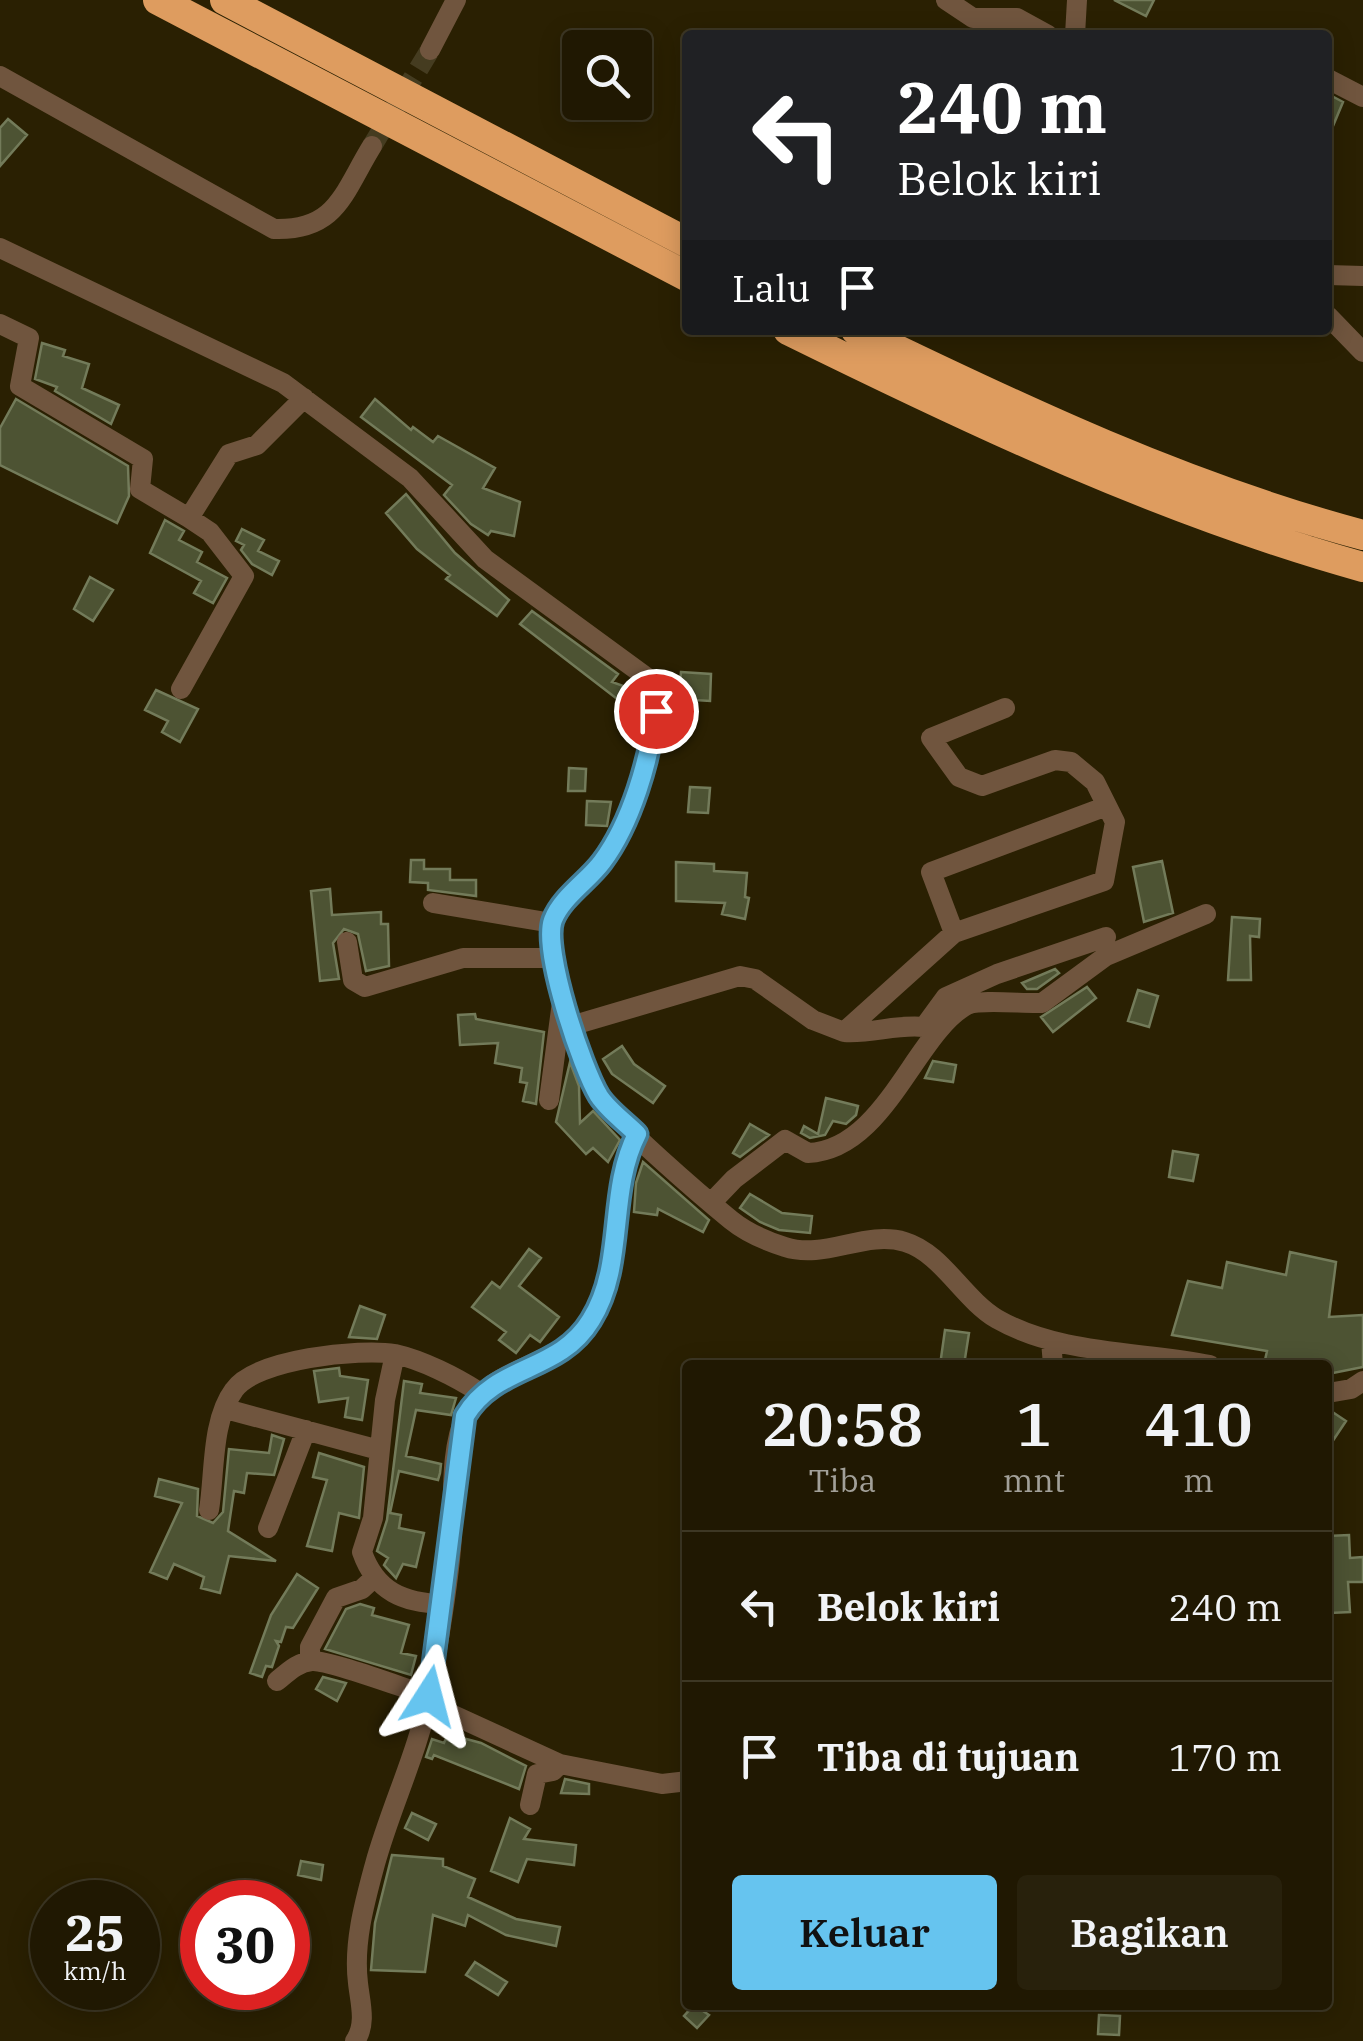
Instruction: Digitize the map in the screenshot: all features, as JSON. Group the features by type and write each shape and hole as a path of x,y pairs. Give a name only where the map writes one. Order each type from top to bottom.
{"highway":[{"path":"158,0 682,275"},
{"path":"226,0 682,241"},
{"path":"798,335 978,424 1141,493 1259,538 1363,568"},
{"path":"866,335 986,394 1150,464 1263,508 1363,535"}],"street":[{"path":"430,50 456,0"},
{"path":"946,0 973,18 1016,18 1039,30"},
{"path":"1075,30 1077,0"},
{"path":"0,76 274,228 304,229 322,222 372,146"},
{"path":"1332,81 1363,97"},
{"path":"0,248 283,383 410,478 485,559 652,685 657,702 655,722 622,824 601,864 552,923 563,996 600,1098 637,1134 756,1237 791,1249 820,1250 881,1238 907,1242 926,1253 965,1296 994,1317 1051,1342 1159,1360"},
{"path":"1332,275 1363,276"},
{"path":"1332,320 1363,352"},
{"path":"0,324 30,338 20,386 142,459 140,490 210,532 244,576 181,689"},
{"path":"189,518 229,454 257,445 304,398"},
{"path":"844,1032 954,933 1104,881 1115,822 1095,782 1071,762 1054,760 982,786 959,777 932,738 1005,708"},
{"path":"954,933 931,872 1107,806"},
{"path":"433,904 552,923"},
{"path":"712,1202 734,1179 785,1140 808,1153 834,1148 885,1105 947,1024 968,1005 976,1001 992,1006 1042,1003 1106,956 1206,914"},
{"path":"574,1026 740,976 755,980 812,1020 844,1032 862,1033 896,1024 924,1027 946,997 1106,937"},
{"path":"347,942 353,980 365,987 463,958 555,958"},
{"path":"549,1100 563,996"},
{"path":"355,2041 362,2019 357,1978 360,1927 376,1862 428,1699 443,1604 456,1460 465,1416 479,1392 573,1344 592,1320 607,1286 620,1177 637,1134"},
{"path":"1051,1342 1053,1360"},
{"path":"209,1510 219,1426 233,1390 250,1375 324,1355 395,1354 479,1392"},
{"path":"395,1354 373,1518 362,1552 376,1577 408,1603 443,1604"},
{"path":"1332,1392 1351,1390 1363,1381"},
{"path":"226,1408 380,1450"},
{"path":"268,1528 306,1430"},
{"path":"310,1661 310,1647 336,1598 362,1589 376,1577"},
{"path":"278,1681 293,1667 310,1661 428,1699 560,1764 662,1784 682,1782"},
{"path":"530,1805 537,1774 554,1771 560,1764"}],"building":[{"path":"1114,0 1154,0 1146,16"},
{"path":"1332,96 1343,102 1332,128"},
{"path":"8,119 27,135 0,166 0,128"},
{"path":"42,343 65,350 63,356 89,364 82,388 119,405 111,424 55,391 57,387 35,379"},
{"path":"16,399 128,466 129,496 117,523 0,465 0,428"},
{"path":"375,399 411,430 413,427 433,442 438,436 495,468 483,488 520,502 514,536 491,531 488,535 471,524 444,495 452,485 361,417"},
{"path":"406,494 455,553 509,600 497,616 446,579 450,575 417,549 386,513"},
{"path":"165,520 184,531 179,540 202,552 197,562 227,578 213,603 194,593 201,581 150,553"},
{"path":"242,529 264,540 258,551 279,561 272,575 252,564 241,550 244,545 236,541"},
{"path":"90,577 113,590 93,621 74,609"},
{"path":"532,611 618,674 612,682 626,687 621,702 520,624"},
{"path":"681,672 711,674 710,701 679,699"},
{"path":"156,690 198,709 180,742 162,732 168,721 145,710"},
{"path":"569,768 586,769 585,791 568,791"},
{"path":"690,787 710,788 708,813 688,812"},
{"path":"587,801 611,802 607,826 586,825"},
{"path":"411,860 424,860 424,869 450,869 450,880 476,880 476,896 428,890 428,883 410,882"},
{"path":"1162,861 1173,913 1144,922 1133,867"},
{"path":"676,862 714,864 714,871 747,873 745,897 749,898 745,919 722,914 725,903 676,901"},
{"path":"330,889 332,915 381,912 381,924 388,924 389,966 366,971 358,934 344,929 333,943 339,979 320,981 311,891"},
{"path":"1232,917 1260,919 1259,937 1250,936 1251,980 1228,980"},
{"path":"1055,969 1059,973 1037,989 1027,989 1022,983"},
{"path":"1087,987 1096,998 1053,1032 1041,1017"},
{"path":"1138,990 1158,996 1149,1027 1128,1021"},
{"path":"475,1014 476,1019 544,1032 536,1104 523,1101 527,1083 520,1082 522,1068 495,1063 498,1043 460,1045 458,1015"},
{"path":"622,1046 634,1064 665,1086 653,1103 612,1074 603,1059"},
{"path":"933,1061 956,1065 953,1082 925,1078"},
{"path":"570,1062 579,1086 580,1123 593,1111 620,1140 608,1162 593,1148 586,1154 556,1122"},
{"path":"826,1098 858,1106 856,1115 846,1124 833,1121 825,1135 810,1138 801,1133 804,1126 818,1134"},
{"path":"750,1124 769,1135 740,1157 733,1153"},
{"path":"1173,1151 1198,1155 1193,1181 1169,1177"},
{"path":"643,1162 709,1220 703,1232 658,1209 657,1215 634,1212 636,1183"},
{"path":"750,1194 782,1213 812,1216 810,1233 779,1230 760,1222 740,1208"},
{"path":"529,1249 541,1258 519,1286 559,1317 540,1342 530,1335 516,1353 499,1340 506,1332 472,1307 492,1282 500,1288"},
{"path":"1290,1252 1336,1262 1329,1317 1363,1315 1363,1367 1332,1373 1332,1360 1265,1360 1267,1351 1172,1335 1188,1281 1222,1288 1227,1262 1286,1275"},
{"path":"360,1306 385,1315 377,1339 349,1337"},
{"path":"945,1330 969,1333 965,1360 941,1360"},
{"path":"339,1368 340,1376 368,1380 362,1420 345,1417 348,1398 319,1402 314,1371"},
{"path":"404,1381 422,1384 420,1393 456,1398 451,1415 416,1410 406,1456 441,1464 440,1473 438,1480 399,1471 390,1513 401,1515 399,1528 424,1533 416,1567 403,1564 396,1578 384,1565 388,1558 377,1551 387,1520"},
{"path":"1332,1412 1346,1421 1332,1442"},
{"path":"272,1435 284,1439 274,1475 247,1473 244,1493 234,1491 228,1531 276,1561 229,1556 220,1593 201,1588 204,1577 174,1564 167,1579 150,1572 182,1503 155,1496 159,1479 198,1489 197,1516 213,1523 223,1512 229,1449 269,1453"},
{"path":"319,1453 364,1467 359,1518 339,1513 332,1551 307,1546 327,1480 313,1477"},
{"path":"1349,1535 1350,1558 1363,1557 1363,1582 1348,1582 1350,1612 1332,1613 1332,1536"},
{"path":"297,1574 318,1588 293,1628 286,1627 281,1642 276,1641 279,1646 272,1667 266,1666 262,1677 250,1673 271,1615"},
{"path":"360,1604 374,1608 372,1615 409,1625 401,1653 416,1656 411,1675 325,1649 346,1609"},
{"path":"323,1677 346,1683 337,1701 316,1689"},
{"path":"448,1734 481,1743 526,1766 519,1789 434,1755 432,1759 426,1757 432,1739 444,1743"},
{"path":"565,1779 589,1784 589,1794 561,1793"},
{"path":"412,1813 436,1824 428,1840 405,1828"},
{"path":"510,1818 530,1829 524,1839 576,1845 574,1865 527,1859 518,1882 491,1871"},
{"path":"392,1855 443,1859 443,1866 475,1879 468,1897 516,1919 560,1927 556,1946 506,1935 468,1915 465,1926 433,1915 425,1972 371,1970 375,1923"},
{"path":"301,1861 323,1865 321,1880 298,1875"},
{"path":"475,1962 507,1982 498,1995 466,1975"},
{"path":"689,2010 709,2015 697,2028 684,2016"},
{"path":"1099,2015 1120,2016 1119,2035 1098,2034"}],"tunnel":[{"path":"372,146 430,50"}],"route":[{"path":"429,1696 451,1552 456,1460 465,1416 479,1392 573,1344 592,1320 607,1286 616,1194 637,1134 600,1098 590,1075 563,996 551,929 557,912 601,864 616,839 647,754 656,711"}]}
